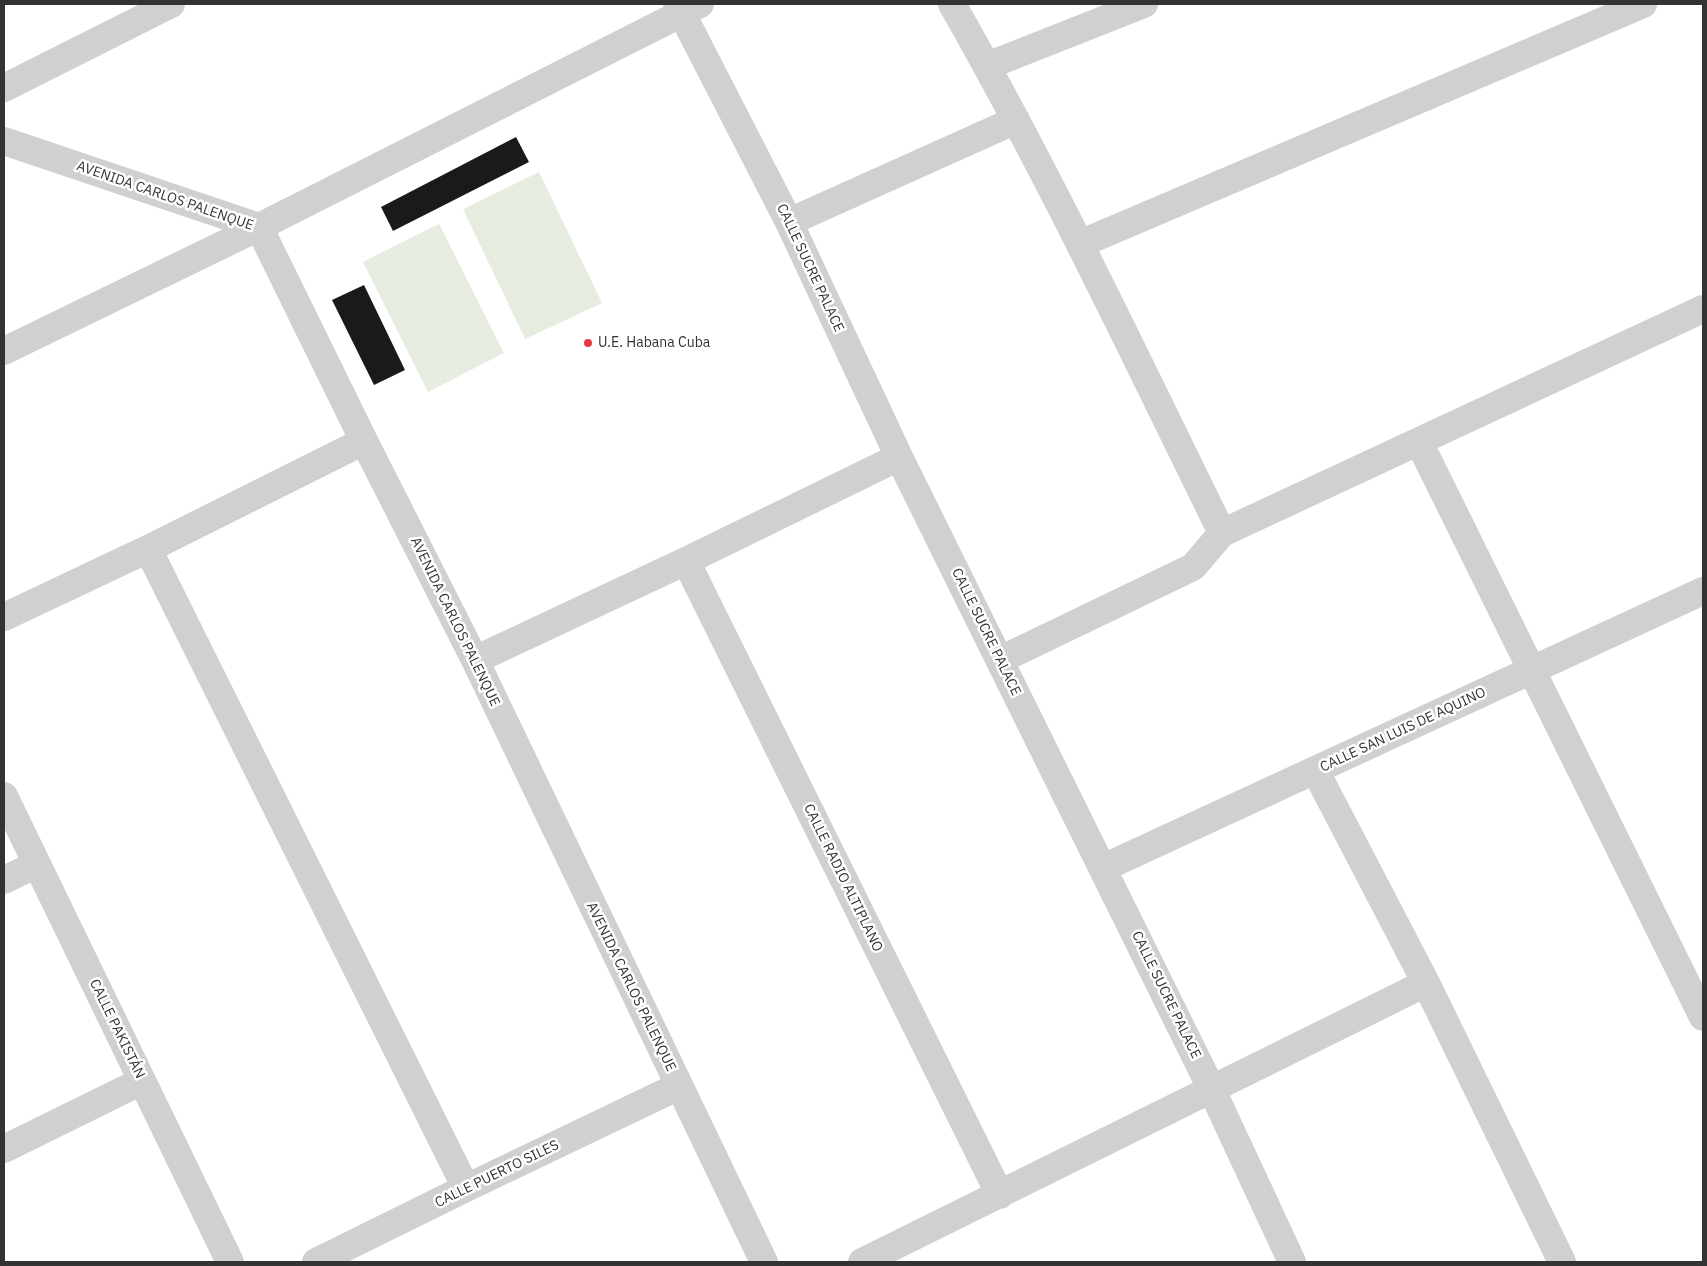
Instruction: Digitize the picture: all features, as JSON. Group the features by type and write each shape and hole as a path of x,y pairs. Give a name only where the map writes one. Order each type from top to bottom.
{"street":[{"path":"4,88 171,4"},
{"path":"952,4 1016,120 1080,244 1222,533"},
{"path":"987,66 1144,4"},
{"path":"1080,244 1643,4"},
{"path":"4,351 259,227 686,7"},
{"name":"CALLE SUCRE PALACE","path":"686,7 899,457 1212,1088 1292,1262"},
{"path":"789,222 1016,120"},
{"name":"AVENIDA CARLOS PALENQUE","path":"4,141 259,227 474,660 764,1262"},
{"path":"1000,660 1193,567 1222,533 1703,309"},
{"path":"4,617 148,549 364,441"},
{"path":"1419,442 1703,1017"},
{"path":"474,660 686,562 899,457"},
{"path":"148,549 466,1188"},
{"name":"CALLE RADIO ALTIPLANO","path":"686,562 1000,1195"},
{"name":"CALLE SAN LUIS DE AQUINO","path":"1103,868 1703,591"},
{"path":"1315,770 1426,983 1562,1262"},
{"name":"CALLE PAKISTÁN","path":"4,796 230,1262"},
{"path":"4,880 36,864"},
{"path":"862,1262 1426,983"},
{"path":"4,1148 142,1081"},
{"name":"CALLE PUERTO SILES","path":"316,1262 679,1086"}],"shaded area":[{"path":"539,172 602,303 525,339 463,209"},
{"path":"439,224 504,353 428,392 363,262"}],"building":[{"path":"516,137 529,162 393,231 381,207"},
{"path":"364,285 405,370 374,385 332,300"}],"place":[{"name":"U.E. Habana Cuba","path":"588,343"}]}
